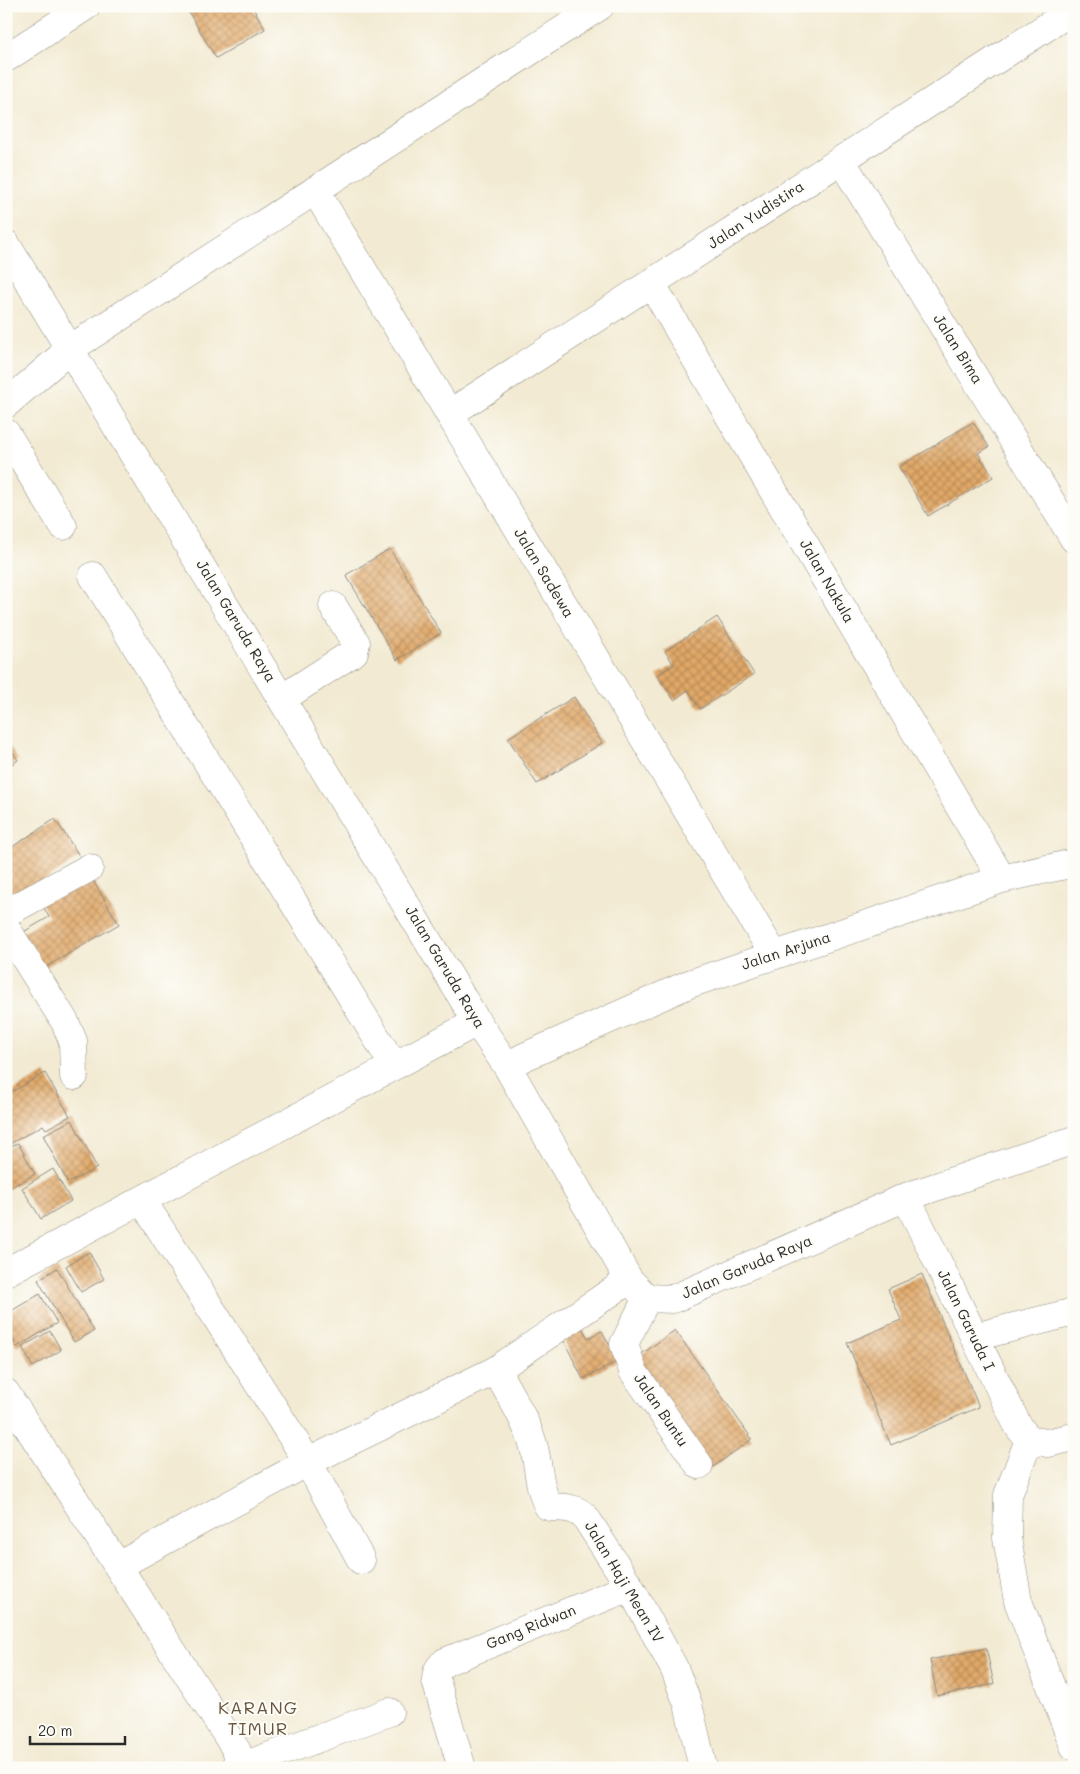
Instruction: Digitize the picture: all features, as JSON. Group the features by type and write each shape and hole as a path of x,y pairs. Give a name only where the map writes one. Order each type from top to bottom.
{"street":[{"path":"6,58 86,6"},
{"path":"6,404 70,349 600,6"},
{"name":"Jalan Yudistira","path":"449,414 841,160 1064,20"},
{"name":"Jalan Bima","path":"841,160 1074,539"},
{"name":"Jalan Sadewa","path":"315,190 774,955"},
{"name":"Jalan Garuda Raya","path":"6,244 283,698 477,1022 508,1066 638,1289 673,1299 906,1197 1074,1140"},
{"name":"Jalan Nakula","path":"651,283 1002,879"},
{"path":"6,433 63,526"},
{"path":"93,576 394,1066"},
{"path":"283,698 354,652 356,643 333,606"},
{"name":"Jalan Arjuna","path":"508,1066 524,1057 689,984 1002,879 1074,863"},
{"path":"6,913 89,868"},
{"path":"6,928 65,1022 73,1041 74,1076"},
{"path":"6,1272 477,1022"},
{"name":"Jalan Garuda I","path":"906,1197 1018,1426 1029,1440"},
{"path":"142,1200 308,1462 361,1560"},
{"path":"118,1566 308,1462 496,1370 638,1289"},
{"name":"Jalan Buntu","path":"638,1289 624,1344 633,1371 699,1465"},
{"path":"974,1337 1074,1312"},
{"name":"Jalan Haji Mean IV","path":"496,1370 534,1445 541,1483 548,1506 572,1508 580,1511 586,1518 630,1587 674,1668 688,1704 703,1768"},
{"path":"6,1393 237,1751 238,1767 389,1712"},
{"path":"1074,1437 1047,1443 1029,1440 1008,1495 1007,1538 1018,1601 1074,1746"},
{"name":"Gang Ridwan","path":"462,1768 436,1681 436,1672 446,1662 630,1587"}],"building":[{"path":"185,6 252,6 265,29 216,58"},
{"path":"973,422 989,447 978,453 993,477 928,516 899,467"},
{"path":"390,549 441,633 397,660 346,575"},
{"path":"717,617 754,674 700,709 688,690 674,700 657,675 674,665 665,651"},
{"path":"574,697 602,743 537,784 508,738"},
{"path":"6,742 18,760 6,768"},
{"path":"55,819 80,857 6,906 6,851"},
{"path":"88,872 119,924 41,970 20,934 49,917 40,901"},
{"path":"45,1073 70,1116 46,1129 43,1125 6,1146 6,1095"},
{"path":"72,1120 97,1168 68,1183 43,1135"},
{"path":"18,1143 35,1174 6,1190 6,1149"},
{"path":"53,1169 71,1201 41,1219 22,1188"},
{"path":"89,1252 104,1279 81,1292 66,1266"},
{"path":"57,1268 94,1331 74,1342 38,1280"},
{"path":"922,1274 979,1407 891,1445 847,1343 901,1320 888,1289"},
{"path":"40,1294 57,1323 17,1347 6,1328 6,1314"},
{"path":"581,1326 588,1338 602,1331 618,1361 583,1379 561,1335"},
{"path":"675,1330 752,1439 709,1470 632,1361"},
{"path":"50,1331 61,1350 33,1367 22,1347"},
{"path":"986,1648 994,1684 937,1696 930,1660"}],"district":[{"name":"KARANG TIMUR","path":"258,1718"}]}
